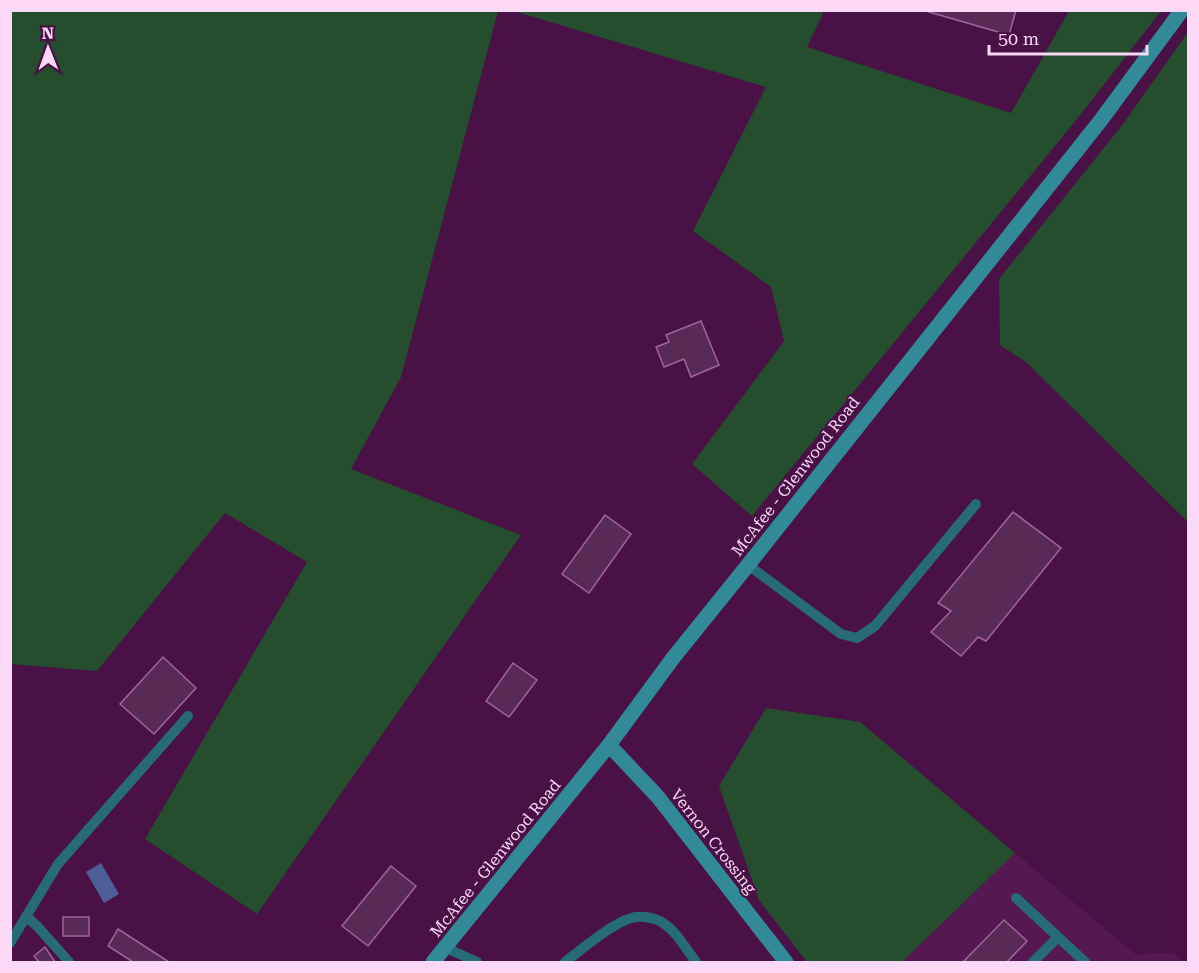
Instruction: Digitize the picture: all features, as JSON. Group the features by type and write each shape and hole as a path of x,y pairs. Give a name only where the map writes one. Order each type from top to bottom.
{"street":[{"name":"McAfee - Glenwood Road","path":"434,963 609,745 680,650 1101,120 1182,10"},
{"name":"Vernon Crossing","path":"609,745 658,797 786,963"}],"lane":[{"path":"748,565 841,634 857,638 875,626 976,504"},
{"path":"10,943 57,864 188,716"},
{"path":"1017,898 1085,963"},
{"path":"26,916 69,963"},
{"path":"565,963 609,930 634,917 647,917 662,922 674,933 696,963"},
{"path":"1033,963 1058,937"},
{"path":"446,948 477,963"}],"shaded area":[{"path":"1015,853 1135,954 1173,953 1184,962 902,962"}],"green space":[{"path":"10,11 498,11 401,377 351,469 521,535 257,914 145,839 307,562 225,513 97,671 11,664"},
{"path":"514,11 824,11 807,47 1011,113 1069,11 1161,11 1081,114 752,516 692,464 784,341 771,287 693,231 766,87"},
{"path":"1188,32 1188,522 1026,362 1000,345 999,279 1123,124"},
{"path":"766,708 860,722 1015,853 902,962 807,962 759,900 719,786"}],"water":[{"path":"101,863 119,894 104,903 86,872"}],"building":[{"path":"930,10 1016,10 1009,35 929,12"},
{"path":"701,321 719,365 691,377 684,359 664,367 656,347 669,342 666,335"},
{"path":"1013,512 1061,548 986,641 978,637 961,656 931,632 951,611 938,603"},
{"path":"605,515 631,534 589,593 562,574"},
{"path":"163,657 196,688 154,734 120,704"},
{"path":"513,663 537,680 509,717 486,701"},
{"path":"391,866 416,886 368,946 342,926"},
{"path":"63,917 89,917 89,936 63,936"},
{"path":"1004,920 1027,941 1007,962 963,962"},
{"path":"118,929 169,962 133,962 108,946"},
{"path":"45,947 55,962 39,962 34,956"}]}
